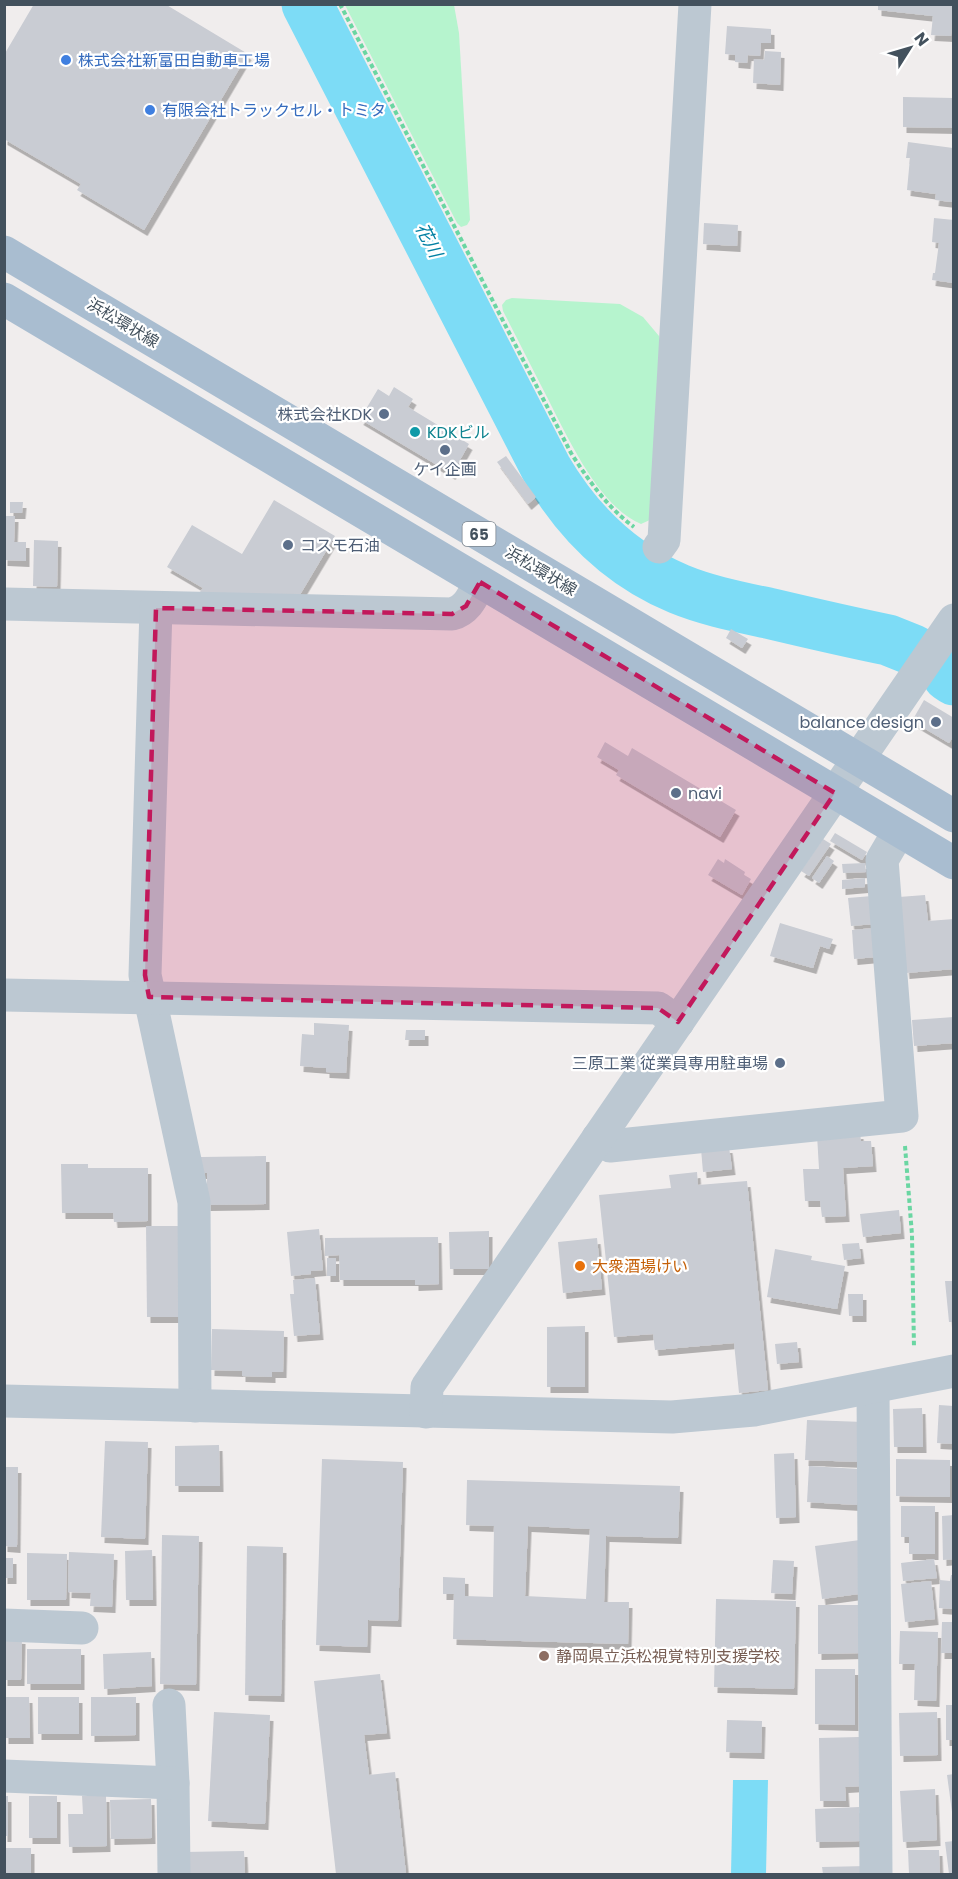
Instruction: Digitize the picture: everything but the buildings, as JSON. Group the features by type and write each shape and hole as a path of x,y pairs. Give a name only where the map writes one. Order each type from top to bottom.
{"main road":[{"name":"浜松環状線","path":"4,252 954,816"},
{"name":"65","path":"4,299 954,863"}],"street":[{"path":"659,547 664,540 695,4"},
{"path":"4,604 452,614 461,612 480,582"},
{"path":"156,608 145,975 194,1202 195,1406"},
{"path":"426,1412 427,1387 858,759 949,635"},
{"path":"598,1138 610,1146 902,1116 882,860 899,831"},
{"path":"4,995 658,1008 678,1022"},
{"path":"4,1401 672,1417 754,1410 954,1371"},
{"path":"873,1388 876,1875"},
{"path":"4,1625 82,1628"},
{"path":"169,1705 174,1875"},
{"path":"4,1776 173,1784"}],"path":[{"path":"340,4 571,453 594,488 622,518 659,547"},
{"path":"902,1116 912,1235 914,1354"}],"highlighted area":[{"path":"480,582 835,793 678,1022 658,1008 149,997 145,975 156,608 452,614 466,606"}],"green space":[{"path":"345,5 454,5 459,33 470,220 467,225 461,227 457,223"},
{"path":"512,298 620,304 643,317 659,336 664,358 652,519 641,524 626,515 611,502 586,469 564,431 503,311 502,305 506,300"}],"water":[{"path":"733,1780 768,1780 766,1874 731,1874"}],"waterway":[{"name":"花川","path":"307,4 546,468 586,523 602,539 638,567 679,589 724,603 888,640 913,650"},
{"path":"948,676 954,680"}],"place":[{"name":"株式会社新富田自動車工場","path":"66,60"},
{"name":"有限会社トラックセル・トミタ","path":"150,110"},
{"name":"株式会社KDK","path":"384,414"},
{"name":"KDKビル","path":"415,432"},
{"name":"ケイ企画","path":"445,450"},
{"name":"コスモ石油","path":"288,545"},
{"name":"balance design","path":"936,722"},
{"name":"navi","path":"676,793"},
{"name":"三原工業 従業員専用駐車場","path":"780,1063"},
{"name":"大衆酒場けい","path":"580,1266"},
{"name":"静岡県立浜松視覚特別支援学校","path":"544,1656"}]}
